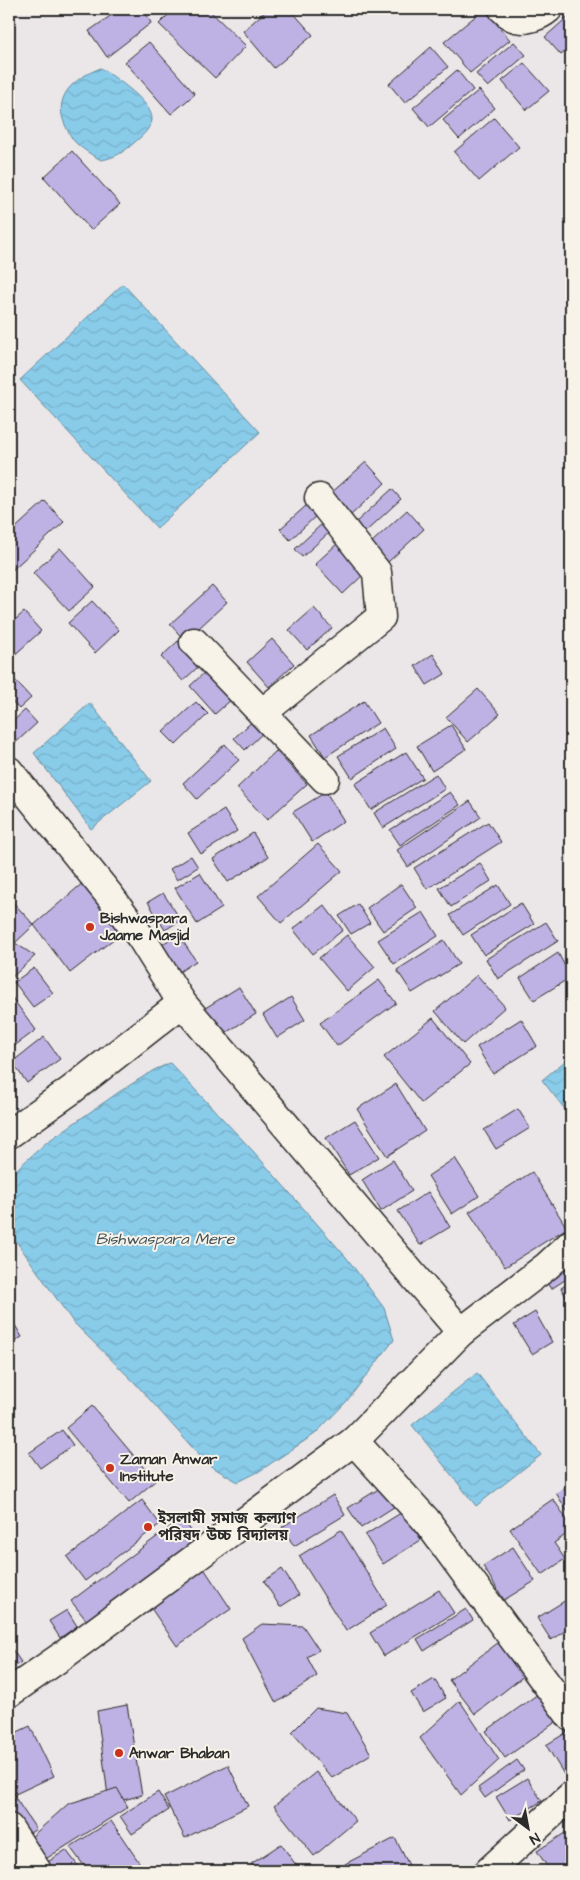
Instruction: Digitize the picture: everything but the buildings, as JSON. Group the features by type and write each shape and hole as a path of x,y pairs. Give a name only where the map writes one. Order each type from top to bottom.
{"street":[{"path":"503,9 513,17 525,18 541,16 548,9"},
{"path":"262,713 380,617 377,572 319,498"},
{"path":"194,642 325,779"},
{"path":"9,771 137,932 182,1003 461,1332"},
{"path":"9,1134 70,1091 182,1003"},
{"path":"9,1693 65,1654 354,1441 461,1332 547,1266 571,1244"},
{"path":"354,1441 426,1520 571,1717"},
{"path":"489,1871 571,1796"},
{"path":"9,1828 37,1871"}],"water":[{"path":"101,68 140,98 151,113 152,120 150,126 140,138 115,156 101,160 74,141 62,118 61,107 63,98 74,83"},
{"path":"123,284 260,432 157,528 20,380"},
{"path":"90,703 151,781 91,829 34,753"},
{"path":"571,1056 571,1117 542,1080"},
{"name":"Bishwaspara Mere","path":"170,1063 253,1151 346,1257 384,1308 394,1340 346,1402 315,1434 258,1472 238,1482 207,1464 135,1383 73,1322 9,1231 9,1176 47,1142 119,1092 154,1070"},
{"path":"477,1373 541,1455 476,1506 412,1425"}],"place":[{"name":"Bishwaspara Jaame Masjid","path":"90,927"},
{"name":"Zaman Anwar Institute","path":"110,1468"},
{"name":"ইসলামী সমাজ কল্যাণ পরিষদ উচ্চ বিদ্যালয়","path":"148,1527"},
{"name":"Anwar Bhaban","path":"119,1753"}]}
